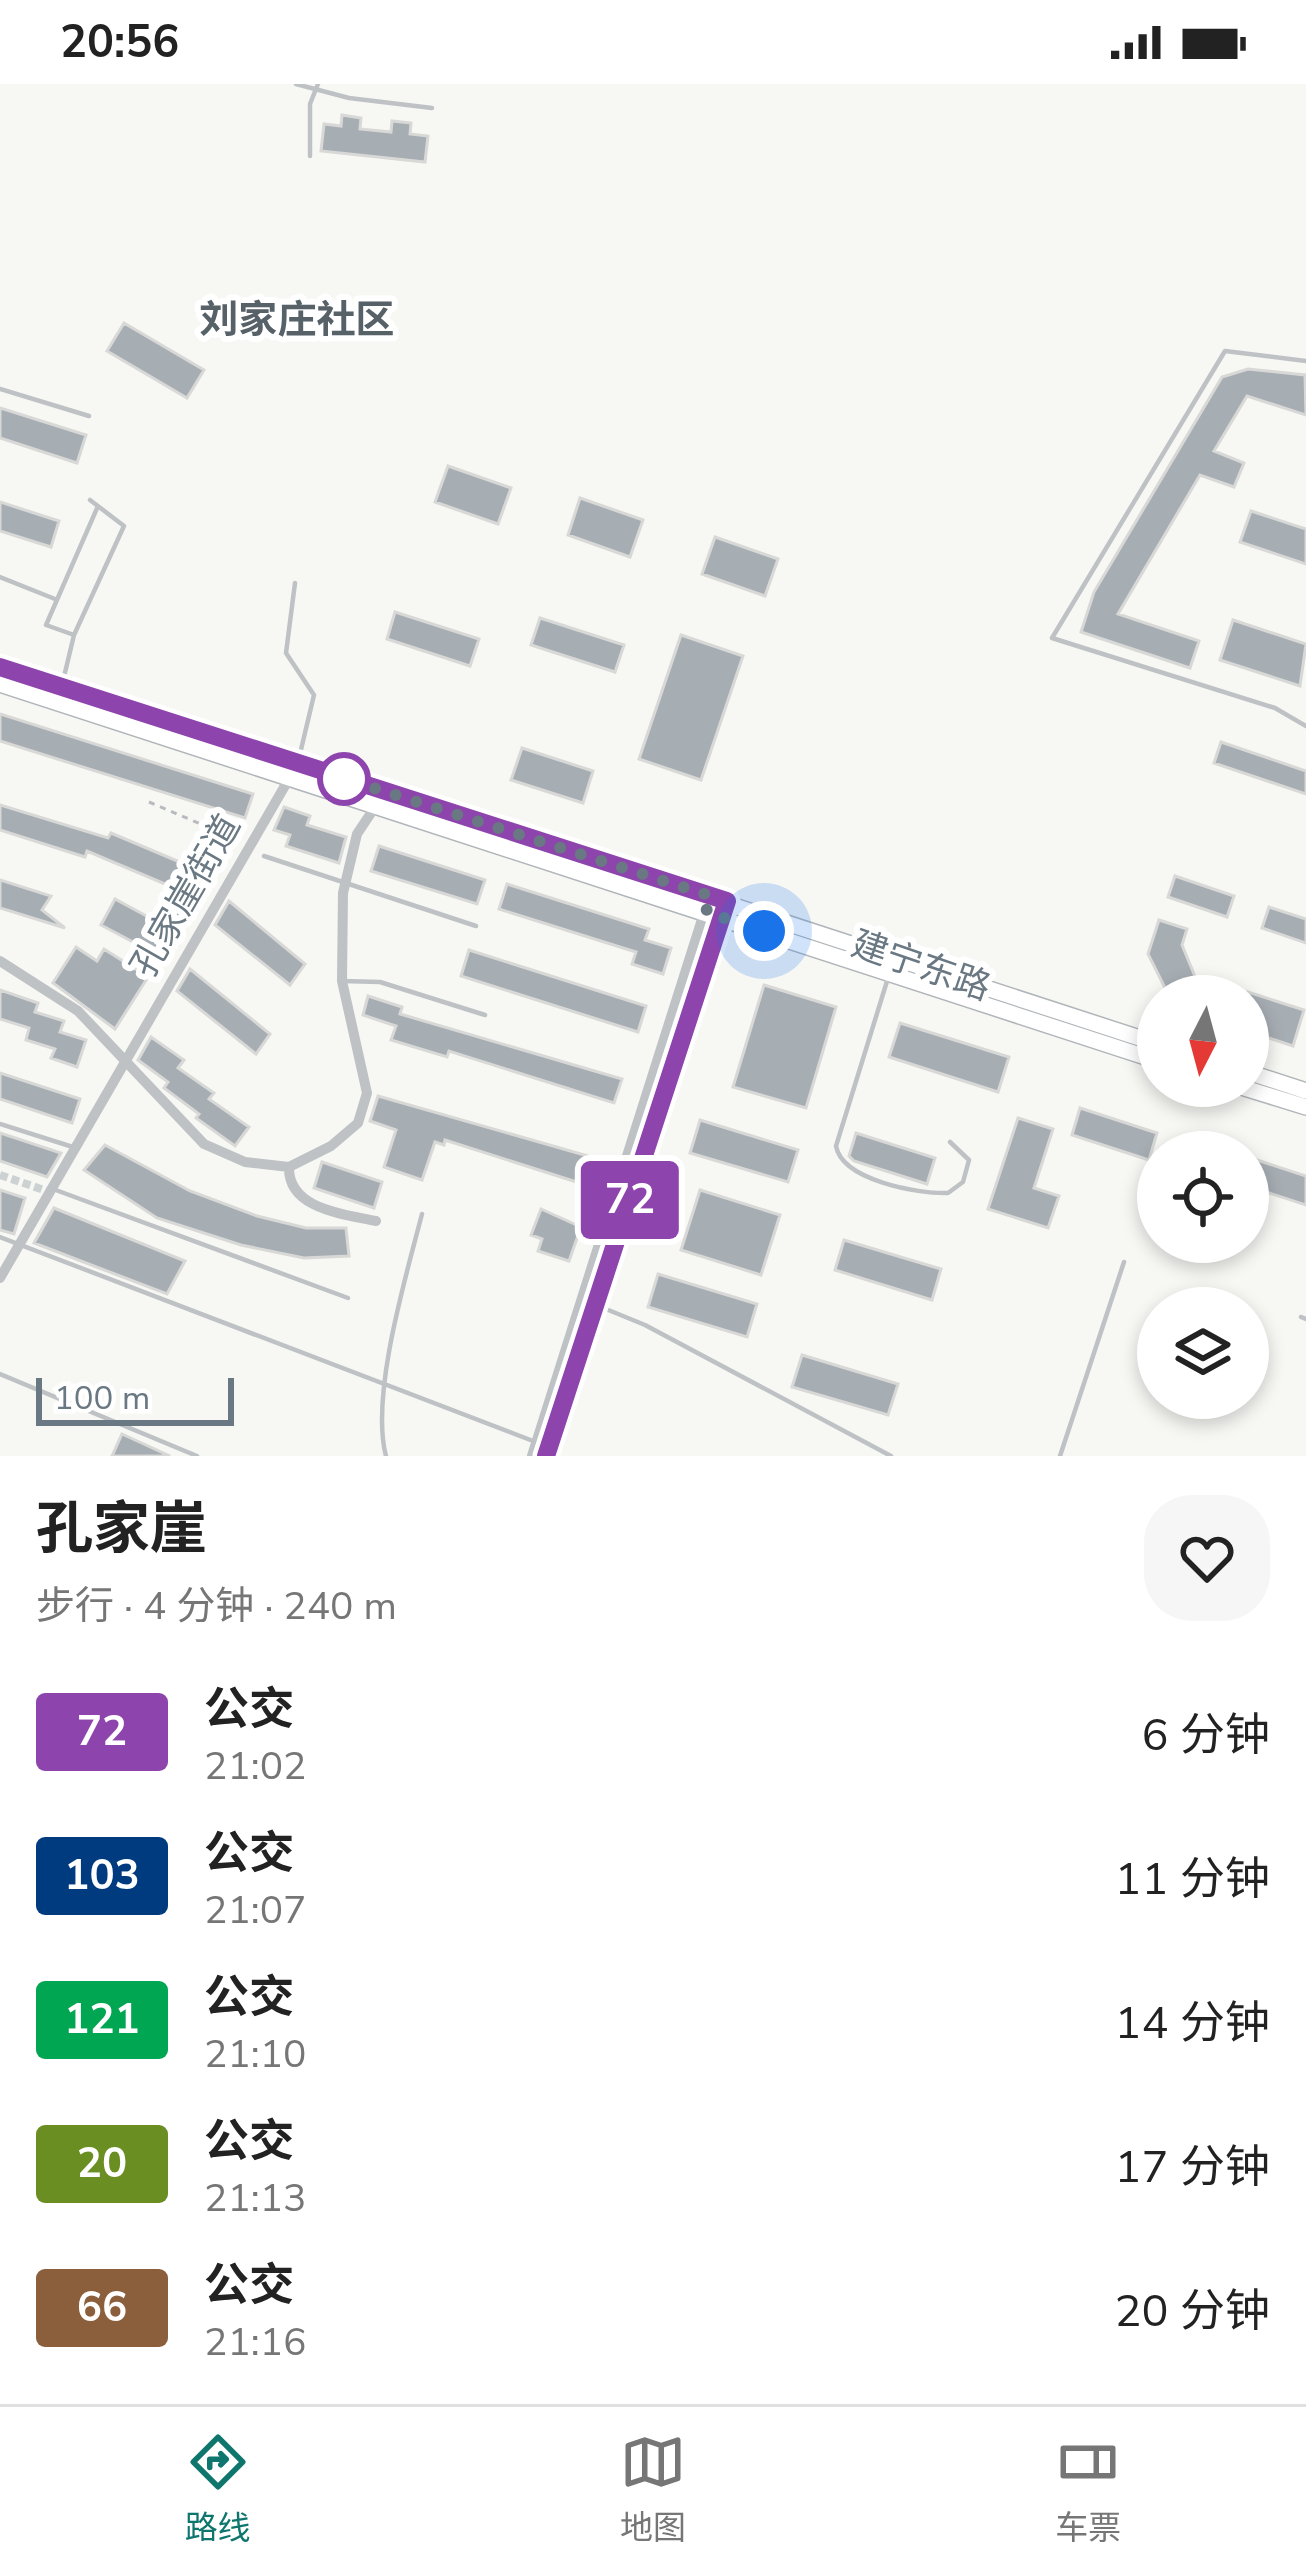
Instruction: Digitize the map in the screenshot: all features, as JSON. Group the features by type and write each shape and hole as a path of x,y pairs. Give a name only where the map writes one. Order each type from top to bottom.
{"main road":[{"name":"建宁东路","path":"0,667 294,771 375,807 716,906 890,972 1137,1053"},
{"name":"建宁东路","path":"0,684 294,771 1137,1037"},
{"path":"1269,1079 1306,1090"},
{"path":"1269,1096 1306,1107"}],"street":[{"name":"孔家崖街道","path":"0,1278 294,771"},
{"path":"0,961 78,1011 204,1144 245,1162 289,1167 331,1146 358,1124 367,1093 342,981 346,883 357,834 375,807"},
{"path":"542,1450 596,1305 716,906"},
{"path":"542,1450 716,906"},
{"path":"289,1167 289,1183 300,1198 376,1221"}],"lane":[{"path":"296,84 432,108"},
{"path":"310,156 310,104 318,88"},
{"path":"1306,361 1226,351 1052,638 1275,708 1306,726"},
{"path":"0,389 89,416"},
{"path":"62,687 74,635 124,526 89,500"},
{"path":"74,635 46,625 98,506"},
{"path":"0,577 55,599"},
{"path":"294,771 314,695 286,653 295,583"},
{"path":"264,856 476,926"},
{"path":"890,972 836,1146 839,1159 854,1172 948,1192 963,1182 969,1160 950,1142"},
{"path":"342,981 380,982 485,1016"},
{"path":"0,1124 76,1148"},
{"path":"53,1189 348,1298"},
{"path":"386,1456 382,1418 398,1311 422,1214"},
{"path":"0,1237 565,1456"},
{"path":"1060,1456 1124,1262"},
{"path":"596,1305 645,1324 892,1456"},
{"path":"0,1374 196,1456"}],"path":[{"path":"149,802 250,846"}],"building":[{"path":"342,115 361,118 360,129 391,132 392,121 411,123 410,134 428,136 425,162 321,151 324,124 341,126"},
{"path":"124,323 204,370 187,398 107,351"},
{"path":"1248,369 1305,375 1306,415 1247,396 1214,451 1244,463 1234,487 1200,475 1118,614 1199,641 1190,668 1081,632 1094,592 1222,377"},
{"path":"0,408 86,435 77,463 0,438"},
{"path":"448,466 511,488 498,524 435,502"},
{"path":"580,498 643,520 630,557 568,535"},
{"path":"0,502 59,521 51,547 0,531"},
{"path":"1251,511 1306,529 1306,564 1240,542"},
{"path":"715,537 778,559 765,596 702,574"},
{"path":"395,612 479,639 470,666 387,639"},
{"path":"540,618 624,645 615,672 531,645"},
{"path":"1233,620 1306,644 1300,686 1220,660"},
{"path":"681,635 743,656 701,780 639,759"},
{"path":"0,714 253,794 245,818 0,741"},
{"path":"1221,742 1306,771 1306,794 1214,763"},
{"path":"522,748 593,771 583,803 511,780"},
{"path":"0,805 108,838 111,833 194,868 181,901 193,907 165,959 101,925 115,899 152,919 170,886 87,851 85,857 0,830"},
{"path":"284,807 310,816 307,825 346,837 339,863 286,846 290,835 274,830"},
{"path":"379,846 485,880 477,904 371,871"},
{"path":"1175,876 1234,896 1227,917 1168,897"},
{"path":"0,880 51,896 42,910 65,928 0,908"},
{"path":"507,884 649,929 645,940 671,948 663,974 632,964 636,952 499,909"},
{"path":"229,901 305,964 290,985 215,925"},
{"path":"1269,907 1306,919 1306,943 1262,928"},
{"path":"1159,920 1187,929 1182,945 1194,975 1158,975 1148,954"},
{"path":"76,947 97,961 104,949 148,977 115,1029 53,983"},
{"path":"469,950 646,1006 638,1032 461,976"},
{"path":"190,969 270,1034 256,1054 177,991"},
{"path":"764,985 836,1007 806,1108 733,1087"},
{"path":"0,990 38,1003 35,1012 64,1021 60,1032 86,1040 77,1067 51,1058 55,1049 26,1040 29,1028 0,1019"},
{"path":"368,996 402,1007 400,1014 622,1079 614,1103 449,1051 447,1057 391,1040 396,1026 363,1015"},
{"path":"1269,999 1304,1010 1293,1046 1269,1038"},
{"path":"900,1023 1009,1057 998,1092 889,1057"},
{"path":"151,1037 184,1060 178,1068 214,1093 209,1099 249,1127 235,1146 196,1118 199,1114 164,1088 168,1082 138,1060"},
{"path":"0,1073 80,1099 72,1123 0,1099"},
{"path":"378,1096 595,1158 586,1185 445,1140 444,1145 435,1142 422,1180 384,1167 396,1130 370,1121"},
{"path":"1080,1108 1151,1131 1137,1131 1137,1156 1072,1135"},
{"path":"1018,1118 1053,1129 1034,1188 1059,1196 1048,1228 988,1209"},
{"path":"700,1120 798,1150 788,1182 690,1153"},
{"path":"0,1133 61,1153 47,1177 0,1161"},
{"path":"856,1133 935,1158 927,1184 854,1161 849,1156"},
{"path":"105,1145 190,1191 257,1216 306,1228 346,1228 349,1256 304,1258 241,1245 157,1218 84,1170"},
{"path":"322,1162 382,1182 374,1208 314,1188"},
{"path":"1269,1164 1306,1176 1306,1205 1269,1193"},
{"path":"0,1190 25,1198 14,1234 0,1230"},
{"path":"700,1190 780,1215 761,1275 681,1250"},
{"path":"54,1208 185,1261 167,1294 34,1243"},
{"path":"541,1209 581,1227 569,1261 538,1251 542,1239 531,1235"},
{"path":"844,1240 941,1269 932,1300 835,1270"},
{"path":"658,1274 757,1304 747,1337 648,1307"},
{"path":"802,1355 898,1384 888,1415 792,1387"},
{"path":"122,1434 170,1456 112,1456"}],"tunnel":[{"path":"0,1175 50,1192"}],"bus line":[{"name":"72","path":"0,667 727,901 546,1456"}],"district":[{"name":"刘家庄社区","path":"297,320"}],"route":[{"path":"344,779 339,777 711,896 706,912 764,931"}]}
